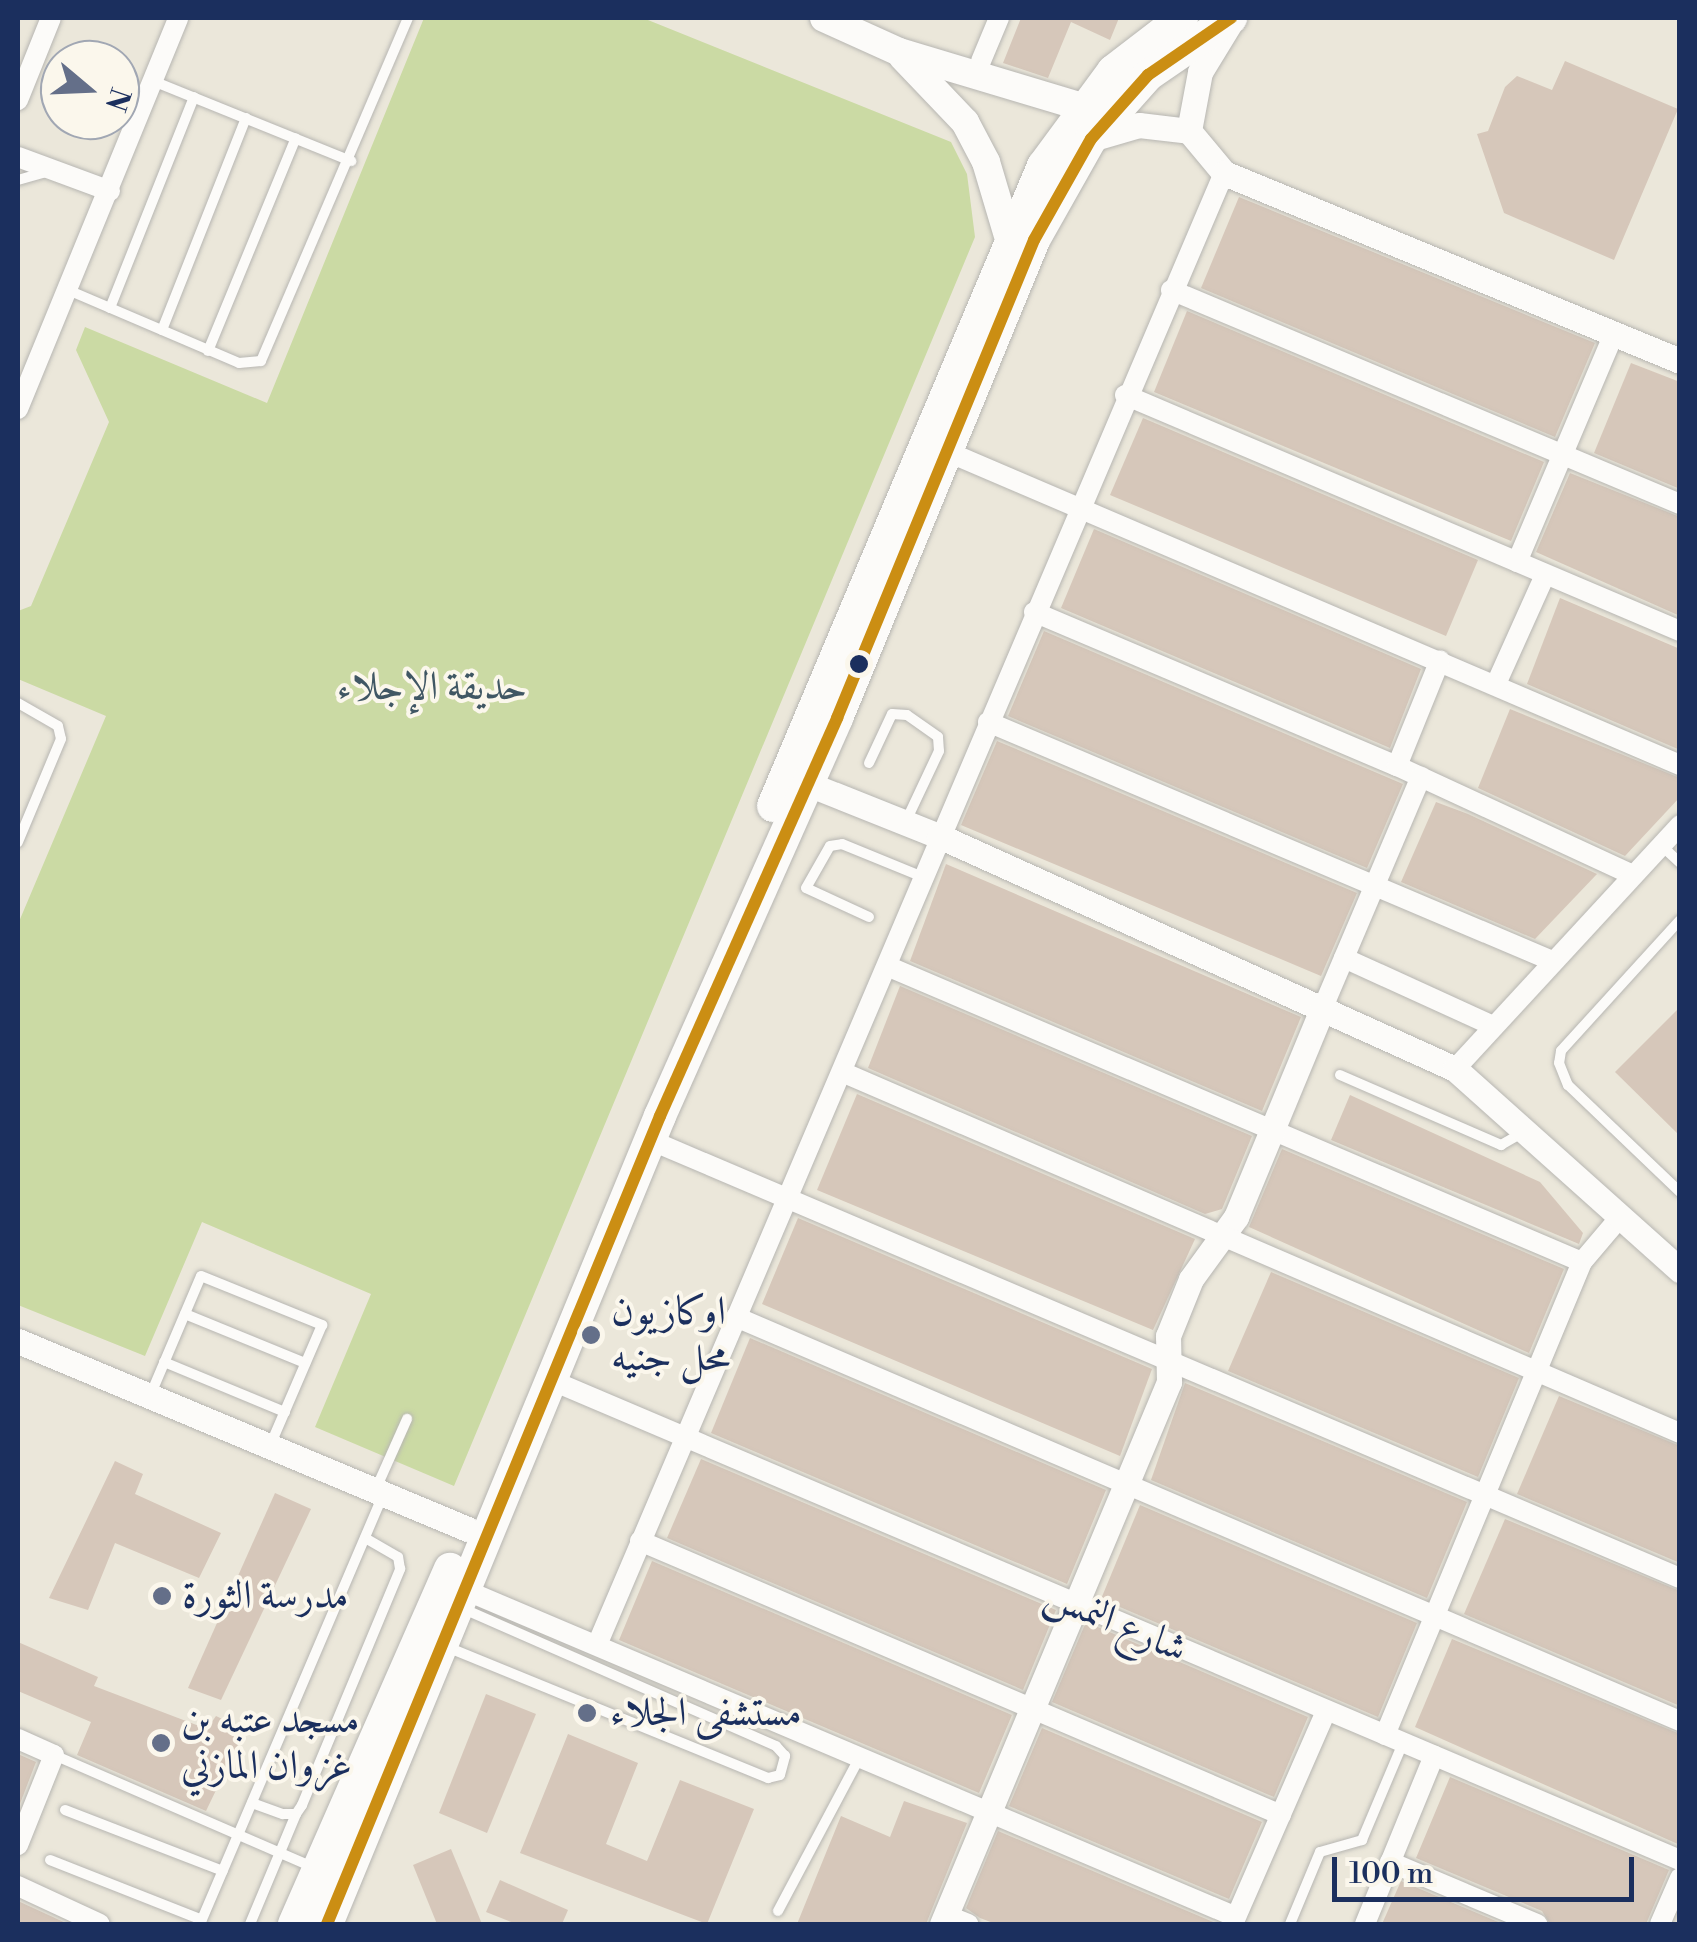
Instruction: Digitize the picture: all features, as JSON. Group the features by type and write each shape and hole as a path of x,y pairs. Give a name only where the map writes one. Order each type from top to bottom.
{"highway":[{"path":"294,1924 316,1868 356,1813 442,1645 554,1380 797,779 1009,239 1043,166 1082,107 1113,71 1182,18"},
{"path":"327,1924 356,1813 468,1529 797,779 948,452 1034,240 1091,139 1148,75 1233,18"}],"main road":[{"path":"824,18 899,52 1082,107"},
{"path":"899,52 966,122 986,162 1009,239"}],"street":[{"path":"18,100 51,18"},
{"path":"18,409 178,18"},
{"path":"980,61 999,18"},
{"path":"1190,132 1200,72 1233,18"},
{"path":"1091,139 1139,125 1190,132 1224,173 1680,361"},
{"path":"18,157 110,192"},
{"path":"597,1645 1125,395 1224,173"},
{"path":"1171,290 1680,504"},
{"path":"1516,562 1614,333"},
{"path":"1125,395 1680,632"},
{"path":"948,452 1680,764"},
{"path":"1496,684 1544,575"},
{"path":"1034,612 1422,777 1633,875"},
{"path":"1396,766 1440,660"},
{"path":"988,722 1550,960"},
{"path":"952,1921 989,1810 1169,1382 1168,1336 1191,1279 1223,1235 1422,777"},
{"path":"797,779 939,836 1324,1005 1455,1069 1672,1258"},
{"path":"1455,1069 1550,960 1680,825"},
{"path":"1344,958 1492,1026"},
{"path":"887,966 1582,1262"},
{"path":"842,1072 1680,1432"},
{"path":"650,1140 1680,1578"},
{"path":"1394,1739 1433,1616 1535,1370 1582,1262 1621,1216"},
{"path":"736,1317 1680,1721"},
{"path":"18,1341 468,1529"},
{"name":"شارع النمس","path":"554,1380 1073,1605 1680,1860"},
{"path":"640,1541 1281,1815"},
{"path":"462,1598 597,1645 989,1810 1234,1921 1326,1712"},
{"path":"18,1739 54,1755 18,1844"},
{"path":"1365,1924 1434,1756"},
{"path":"1390,1862 1537,1924"},
{"path":"1660,1924 1680,1878"},
{"path":"18,1886 100,1924"}],"lane":[{"path":"68,290 247,366 266,356 408,18"},
{"path":"153,81 351,160"},
{"path":"110,308 194,98"},
{"path":"162,330 246,118"},
{"path":"208,351 296,138"},
{"path":"18,180 51,171"},
{"path":"18,703 58,726 61,740 18,842"},
{"path":"869,763 892,714 908,715 938,737 940,751 905,822"},
{"path":"1661,845 1680,863"},
{"path":"869,917 806,888 830,846 923,877"},
{"path":"1680,920 1560,1051 1559,1063 1568,1085 1680,1192"},
{"path":"1340,1075 1501,1145 1526,1130"},
{"path":"149,1397 200,1276 322,1325 270,1447"},
{"path":"184,1314 305,1364"},
{"path":"164,1362 285,1412"},
{"path":"50,1860 201,1922 365,1538 408,1419"},
{"path":"250,1924 400,1569 398,1557 365,1538"},
{"path":"442,1645 768,1778 780,1775 785,1756 776,1746 462,1598"},
{"path":"1290,1924 1316,1856 1329,1847 1360,1844 1394,1739"},
{"path":"54,1755 316,1868"},
{"path":"778,1910 860,1757"},
{"path":"252,1803 296,1814"},
{"path":"66,1810 223,1870"}],"green space":[{"name":"حديقة الإجلاء","path":"424,18 643,18 951,142 967,174 975,237 454,1486 315,1427 371,1294 202,1222 145,1356 18,1305 18,924 106,716 18,679 18,611 31,606 109,422 76,350 85,327 267,403"}],"building":[{"path":"1021,18 1119,18 1110,40 1071,22 1048,78 1003,63"},
{"path":"1565,61 1678,109 1614,260 1504,213 1477,134 1488,131 1505,87 1517,76 1552,90"},
{"path":"1239,197 1595,343 1555,437 1201,288"},
{"path":"1187,311 1544,462 1511,541 1154,392"},
{"path":"1631,363 1680,382 1680,489 1594,453"},
{"path":"1143,418 1478,560 1446,636 1110,495"},
{"path":"1570,473 1680,517 1680,616 1536,552"},
{"path":"1094,529 1421,669 1390,748 1061,608"},
{"path":"1560,598 1680,649 1680,750 1527,684"},
{"path":"1044,631 1403,784 1367,868 1008,716"},
{"path":"1510,709 1680,778 1680,797 1625,856 1478,788"},
{"path":"997,741 1357,893 1321,976 961,825"},
{"path":"1436,802 1597,874 1535,939 1401,882"},
{"path":"946,864 1301,1017 1262,1111 910,961"},
{"path":"900,986 1252,1136 1222,1209 1205,1214 868,1068"},
{"path":"1680,1007 1680,1136 1615,1072"},
{"path":"857,1094 1195,1239 1153,1330 817,1190"},
{"path":"1350,1095 1540,1182 1583,1233 1579,1244 1331,1140"},
{"path":"1282,1149 1564,1269 1529,1353 1249,1227"},
{"path":"798,1218 1152,1369 1120,1456 762,1304"},
{"path":"1271,1272 1519,1378 1478,1477 1228,1371"},
{"path":"750,1338 1106,1490 1067,1584 711,1433"},
{"path":"1185,1383 1467,1502 1427,1598 1151,1480"},
{"path":"1559,1396 1680,1446 1680,1563 1517,1494"},
{"path":"701,1459 1056,1610 1023,1690 667,1538"},
{"path":"115,1461 143,1474 135,1494 221,1533 199,1578 115,1543 88,1610 49,1598"},
{"path":"275,1493 311,1509 221,1700 188,1688"},
{"path":"1140,1505 1417,1623 1378,1717 1101,1599"},
{"path":"1505,1519 1680,1591 1680,1706 1464,1614"},
{"path":"652,1561 1012,1715 979,1793 619,1640"},
{"path":"1086,1622 1308,1717 1274,1797 1052,1702"},
{"path":"1452,1639 1680,1734 1680,1845 1415,1727"},
{"name":"مسجد عتبه بن غزوان المازني","path":"18,1642 98,1677 94,1686 207,1729 216,1716 245,1730 206,1811 77,1755 91,1722 18,1691"},
{"path":"486,1694 536,1714 487,1833 439,1813"},
{"path":"1042,1728 1262,1822 1229,1899 1009,1806"},
{"path":"568,1734 638,1763 606,1844 647,1861 680,1780 754,1809 707,1924 520,1853"},
{"path":"18,1754 36,1762 18,1809"},
{"path":"1450,1777 1669,1870 1646,1924 1550,1924 1542,1911 1416,1858"},
{"path":"904,1801 967,1823 926,1924 797,1924 841,1816 890,1837"},
{"path":"998,1831 1218,1924 996,1924 980,1918 966,1908"},
{"path":"451,1849 482,1924 437,1924 413,1865"},
{"path":"500,1880 568,1910 562,1924 516,1924 486,1912"},
{"path":"1401,1881 1503,1924 1382,1924"},
{"path":"18,1901 68,1924 18,1924"}],"transit line":[{"path":"327,1924 660,1116 837,718 1034,240 1091,139 1148,75 1231,18"}],"place":[{"name":"اوكازيون محل جنيه","path":"591,1335"},
{"name":"مدرسة الثورة","path":"162,1596"},
{"name":"مستشفى الجلاء","path":"587,1713"},
{"name":"مسجد عتبه بن غزوان المازني","path":"161,1743"}]}
